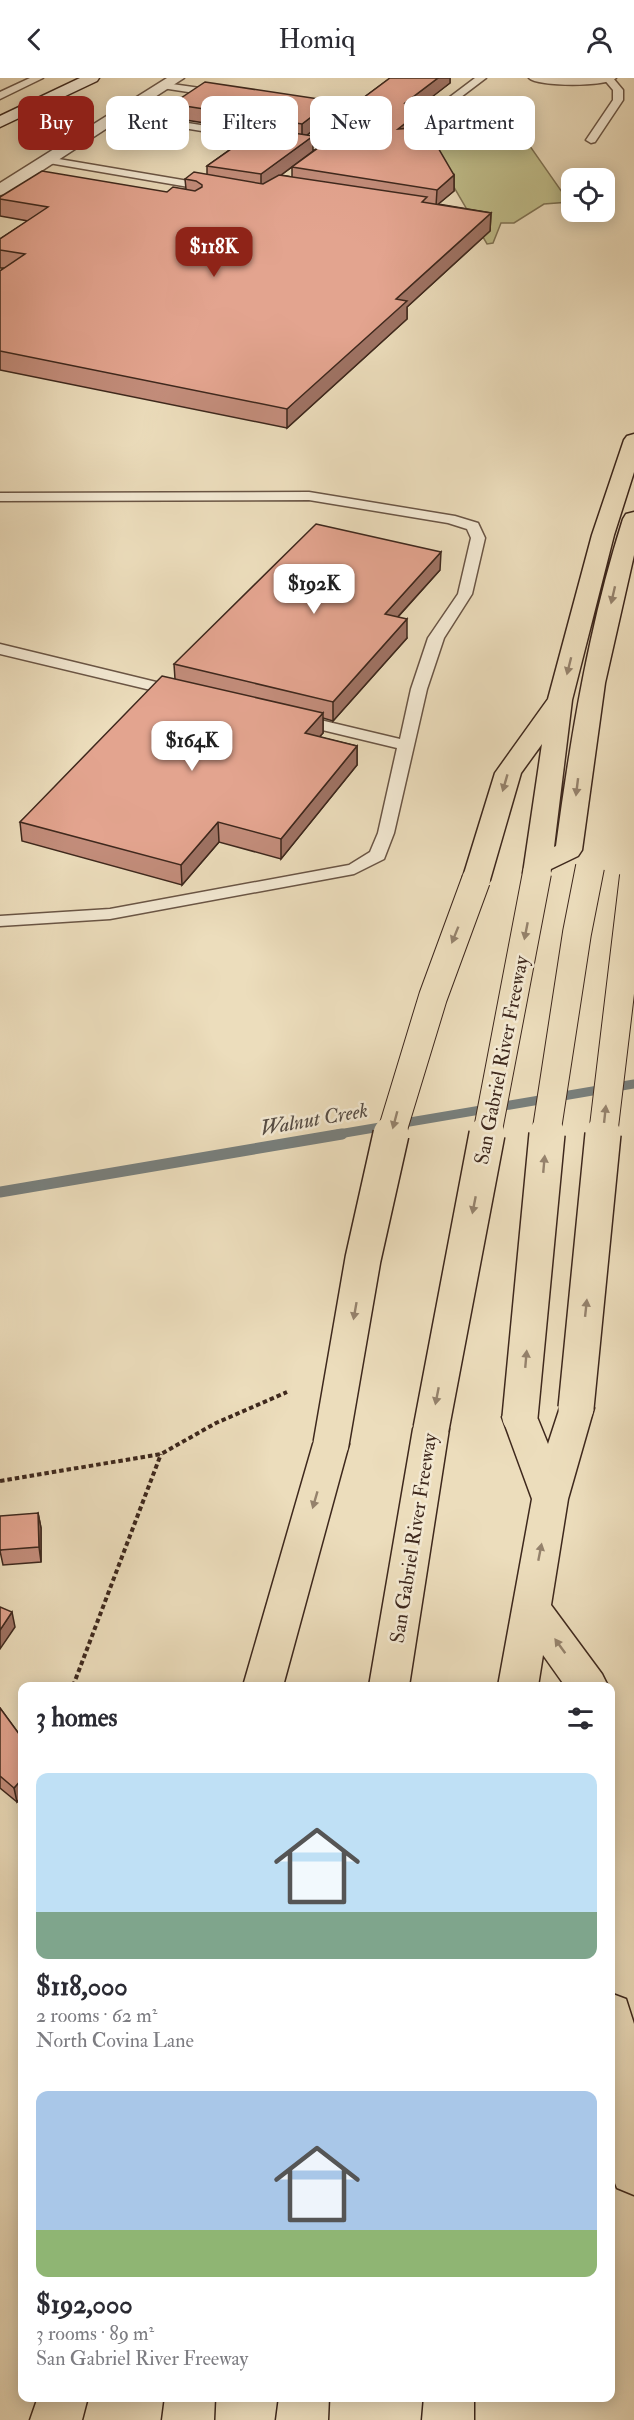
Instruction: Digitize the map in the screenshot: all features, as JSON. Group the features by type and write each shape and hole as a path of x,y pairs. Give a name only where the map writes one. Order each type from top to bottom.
{"highway":[{"name":"San Gabriel River Freeway","path":"390,1682 431,1429 537,869 560,700 603,535 634,440"},
{"path":"537,869 569,850 595,679 623,551 634,519"},
{"path":"550,1499 520,1417 549,1108 590,867 605,720 634,580"},
{"path":"265,1682 271,1668 331,1444 375,1197 408,1070 446,956 476,880 508,773 560,700"},
{"path":"519,1682 550,1499 576,1408 609,1074 634,876"},
{"path":"530,1606 585,1682"},
{"path":"615,2008 634,2051"},
{"path":"615,2047 634,2171"},
{"path":"56,2420 61,2402"},
{"path":"188,2420 190,2402"},
{"path":"302,2420 304,2402"},
{"path":"448,2420 449,2402"}],"street":[{"path":"0,122 92,78"},
{"path":"536,78 573,80 608,78"},
{"path":"149,96 171,82"},
{"path":"0,190 106,123"}],"lane":[{"path":"0,96 38,78"},
{"path":"457,96 482,78"},
{"path":"591,140 618,100 618,90 608,78"},
{"path":"171,82 233,95"},
{"path":"189,125 309,141 328,148 303,167"},
{"path":"47,160 220,189"},
{"path":"24,175 46,178"},
{"path":"162,191 175,182"},
{"path":"0,497 309,496 450,519 473,526 478,538 465,594 436,638 419,689 386,833 378,855 354,869 110,914 0,921"},
{"path":"0,649 201,696"},
{"path":"281,715 406,745"}],"path":[{"path":"0,1482 162,1454 216,1424 287,1392"},
{"path":"76,1682 162,1454"}],"shaded area":[{"path":"432,150 533,150 561,191 561,203 544,204 514,223 501,223 493,243 487,244"}],"building":[{"path":"390,78 438,78 414,96 404,96 404,124 398,129 404,129 404,150 439,150 454,175 437,190 292,167 315,150 392,150 392,96 366,96"},
{"path":"205,82 310,98 310,118 302,124 298,123 298,96 201,96 201,108 189,107 189,96 184,96"},
{"path":"298,134 310,136 310,138 298,147"},
{"path":"230,150 294,150 261,174 207,166"},
{"path":"42,171 167,192 173,187 195,191 202,187 196,181 185,179 194,172 263,184 279,175 427,197 422,202 491,213 396,299 407,301 287,409 0,351 0,271 25,254 0,250 0,239 48,207 0,199 0,197"},
{"path":"316,524 441,552 385,614 407,619 333,702 174,664"},
{"path":"162,676 323,713 305,733 357,746 281,839 218,822 181,865 20,822"},
{"path":"38,1513 39,1547 0,1550 0,1516"},
{"path":"0,1607 12,1612 0,1630"},
{"path":"0,1708 18,1733 18,1784 14,1788 0,1776"}],"waterway":[{"name":"Walnut Creek","path":"333,1135 634,1084"},
{"name":"Walnut Creek","path":"0,1192 342,1134"}]}
